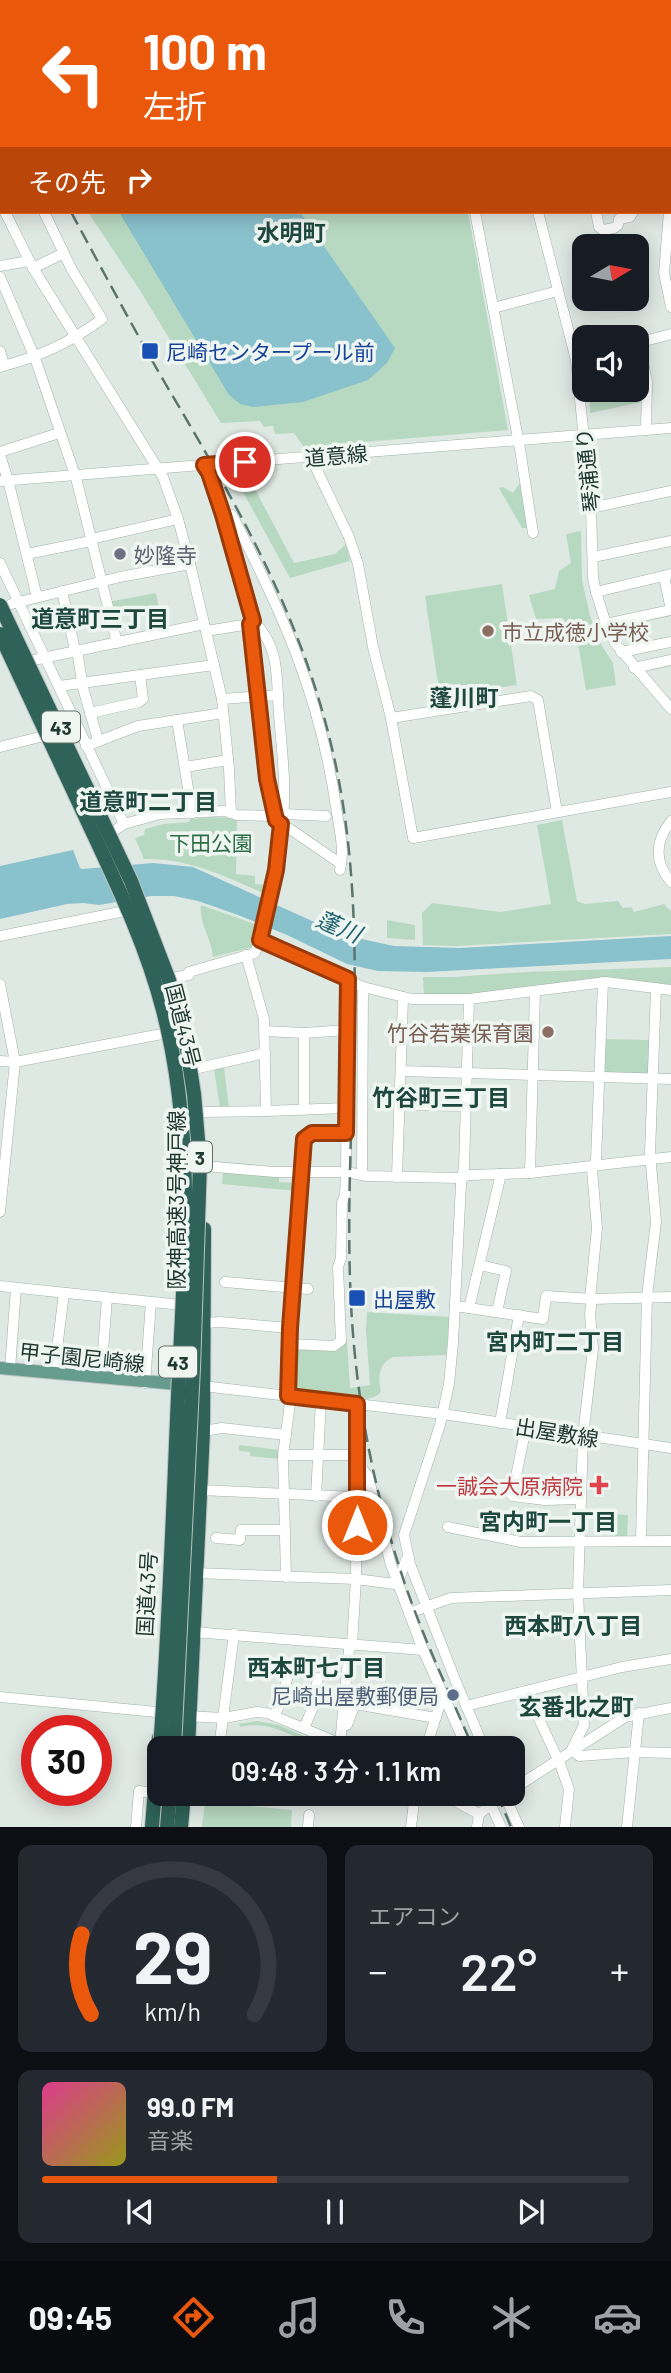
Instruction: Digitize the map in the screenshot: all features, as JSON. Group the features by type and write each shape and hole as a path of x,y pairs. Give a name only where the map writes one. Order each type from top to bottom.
{"highway":[{"name":"国道43号","path":"5,603 29,661 146,906 172,978 194,1069 204,1166 205,1323 203,1431 189,1736"},
{"name":"阪神高速3号神戸線","path":"5,603 149,923 177,1007 194,1094 200,1163 198,1257 175,1736"},
{"name":"阪神高速3号神戸線","path":"0,634 144,948 173,1052 185,1159 184,1271 160,1736"},
{"name":"国道43号","path":"0,642 143,957 167,1033 180,1114 184,1171 181,1305 159,1736"},
{"name":"国道43号","path":"153,1827 154,1806"},
{"name":"阪神高速3号神戸線","path":"153,1827 155,1806"},
{"path":"167,1827 169,1806"},
{"path":"181,1827 183,1806"}],"main road":[{"name":"甲子園尼崎線","path":"5,1368 145,1383 203,1386"}],"street":[{"path":"0,351 2,366 35,358 76,338 102,319 45,214"},
{"path":"475,214 533,533"},
{"name":"琴浦通り","path":"539,214 572,334"},
{"path":"596,214 599,227 603,230 614,229 619,219 630,217 632,214"},
{"path":"669,214 664,272 671,307"},
{"path":"4,215 31,265 159,469 178,519 222,699 231,813"},
{"path":"0,266 31,265 64,253"},
{"path":"0,277 35,358 76,478 117,643"},
{"path":"493,308 558,291"},
{"path":"649,340 671,334"},
{"name":"琴浦通り","path":"582,402 596,592 606,624 621,652 671,709"},
{"path":"646,430 647,402"},
{"name":"道意線","path":"4,480 671,428"},
{"path":"37,597 4,480 0,454 59,433"},
{"path":"314,457 315,466 349,537 358,564 413,838 671,792"},
{"path":"204,465 224,517 251,622 267,779 280,820"},
{"path":"591,508 671,491"},
{"path":"111,832 124,824 160,814 225,811 237,816 271,816 341,867 343,856 331,769 303,668 268,584 232,515 224,517"},
{"path":"27,554 69,551 91,540 178,519"},
{"path":"593,557 671,541"},
{"path":"0,563 5,603 44,656 124,824"},
{"path":"5,603 190,564"},
{"path":"596,592 667,575 671,610 606,624"},
{"path":"62,592 98,740"},
{"path":"29,661 205,627 251,622 265,632 275,653 284,781 276,870 260,940 255,953 172,978"},
{"path":"621,652 671,642"},
{"path":"634,668 671,660"},
{"path":"59,687 214,666"},
{"path":"90,713 143,699 140,676"},
{"path":"222,699 278,695"},
{"path":"391,718 531,696 538,700 557,812"},
{"path":"86,746 138,726 223,713"},
{"path":"177,720 192,813"},
{"path":"0,747 44,736"},
{"path":"185,767 228,760"},
{"path":"280,820 326,816"},
{"path":"671,821 661,835 658,854 660,865 671,882"},
{"path":"0,936 123,908"},
{"path":"260,940 363,987 403,997 469,999 603,982 671,990"},
{"path":"246,955 264,1019 266,1111"},
{"path":"290,1344 334,1346 341,1341 338,1267 341,1258 342,1203 346,1172 348,979"},
{"path":"603,982 596,1160 592,1170 597,1228 590,1314 593,1349 583,1436 580,1499 578,1593 584,1725 575,1746 579,1756 635,1752 671,1753"},
{"path":"0,984 15,1062 0,1212"},
{"path":"362,1175 363,987"},
{"path":"642,1539 647,1296 656,1222 651,1159 656,988"},
{"path":"530,1173 535,991"},
{"path":"397,1177 403,997"},
{"path":"469,999 466,1106 451,1373 443,1414 406,1522 404,1539 426,1606 480,1736"},
{"path":"264,1031 304,1033 347,1030"},
{"path":"0,1061 15,1062 167,1033"},
{"path":"304,1033 304,1110"},
{"path":"194,1069 265,1053"},
{"path":"401,1071 671,1079"},
{"path":"400,1105 466,1106"},
{"path":"200,1112 346,1108"},
{"path":"286,1577 283,1455 304,1139 307,1134 346,1133"},
{"path":"204,1166 397,1177 462,1177 530,1173 671,1157"},
{"path":"470,1308 501,1174"},
{"path":"480,1265 506,1271 497,1312"},
{"path":"225,1282 308,1289"},
{"path":"0,1286 181,1305"},
{"path":"5,1368 16,1288"},
{"path":"54,1373 64,1293"},
{"path":"455,1306 543,1319 546,1296 591,1299 671,1297"},
{"path":"100,1378 107,1297"},
{"path":"145,1383 151,1302"},
{"path":"500,1423 519,1315"},
{"path":"205,1323 290,1328"},
{"name":"出屋敷線","path":"203,1386 443,1414 671,1448"},
{"path":"316,1496 321,1400"},
{"path":"341,1736 349,1650 352,1645 356,1579 357,1404"},
{"path":"526,1427 512,1496 545,1500 580,1499"},
{"path":"203,1431 222,1428 286,1435"},
{"path":"283,1455 358,1455"},
{"path":"357,1470 364,1471 368,1476 398,1583 423,1650 462,1736"},
{"path":"200,1490 357,1497"},
{"path":"448,1527 521,1542 642,1539 671,1541"},
{"path":"216,1538 240,1540 241,1530 284,1530"},
{"path":"398,1583 409,1558"},
{"path":"195,1573 398,1583"},
{"path":"409,1613 451,1598 671,1590"},
{"path":"193,1632 423,1650"},
{"path":"221,1736 234,1634"},
{"path":"466,1706 580,1677 671,1659"},
{"path":"275,1716 288,1674"},
{"path":"304,1728 313,1707 318,1678"},
{"path":"430,1736 444,1696 456,1682"},
{"path":"526,1691 569,1789 565,1827"},
{"path":"0,1697 224,1718 257,1712 327,1736"},
{"path":"343,1736 355,1704 436,1718"},
{"path":"525,1781 575,1746 625,1717 671,1709"},
{"path":"627,1827 639,1713"},
{"path":"136,1827 139,1791 147,1792"},
{"path":"411,1827 414,1806"},
{"path":"464,1806 479,1814"},
{"path":"477,1827 479,1814 490,1806"},
{"path":"491,1806 501,1827"},
{"path":"510,1806 519,1827"},
{"path":"308,1827 309,1815"}],"green space":[{"path":"89,214 468,214 508,430 304,447 294,433 275,434 273,426 264,427 260,421 221,423"},
{"path":"590,402 642,402 590,413"},
{"path":"243,474 247,474 294,563 335,554 346,544 350,561 290,578 237,481"},
{"path":"520,483 527,528 522,528 499,488 503,487 513,493"},
{"path":"581,531 582,580 590,616 602,646 613,663 616,685 586,690 579,649 563,618 536,619 529,595 555,589 559,571 571,563 566,534"},
{"path":"502,584 517,685 464,693 463,686 439,690 425,596"},
{"path":"156,593 159,608 113,617 108,602"},
{"name":"下田公園","path":"211,817 237,818 236,874 255,876 255,884 268,885 267,895 192,865 144,859 135,838 144,835 145,829"},
{"path":"562,820 577,901 585,904 618,901 623,908 631,907 634,912 664,904 671,911 671,934 456,946 423,945 422,913 432,903 500,912 551,904 537,825"},
{"path":"201,905 260,926 253,947 213,957 201,917"},
{"path":"387,920 415,925 415,940 387,938"},
{"path":"671,967 671,987 607,979 469,997 424,997 423,977"},
{"path":"603,1039 651,1040 650,1073 604,1073"},
{"path":"224,1067 229,1107 220,1107 214,1069"},
{"path":"223,1173 279,1175 279,1182 297,1183 297,1191 222,1184"},
{"path":"367,1312 450,1317 446,1355 393,1357 382,1367 381,1392 374,1397 353,1400 295,1392 292,1388 295,1348 347,1342 350,1388 370,1385"},
{"path":"239,1445 280,1450 280,1459 250,1456 250,1452 239,1451"},
{"path":"610,1514 628,1515 627,1537 609,1536"},
{"path":"257,1721 279,1725 303,1736 293,1736 261,1726 240,1727 239,1724"},
{"path":"205,1806 292,1810 291,1827 202,1827"}],"water":[{"path":"120,214 301,214 395,348 387,363 368,380 303,402 253,407 240,404 229,395"},
{"path":"73,850 82,869 153,863 193,867 343,935 394,946 460,948 671,936 671,959 427,972 378,971 347,964 238,915 174,896 151,896 99,905 67,904 0,919 0,866"}],"railway":[{"path":"72,214 220,477 269,572 309,670 325,722 338,776 348,841 353,907 355,973 349,1238 351,1304 362,1413 385,1520 407,1590 468,1736"},
{"path":"502,1806 511,1827"}],"place":[{"name":"尼崎センタープール前","path":"150,351"},
{"name":"妙隆寺","path":"120,554"},
{"name":"市立成徳小学校","path":"488,631"},
{"name":"竹谷若葉保育園","path":"548,1032"},
{"name":"出屋敷","path":"357,1298"},
{"name":"一誠会大原病院","path":"599,1485"},
{"name":"尼崎出屋敷郵便局","path":"453,1695"}],"district":[{"name":"水明町","path":"291,232"},
{"name":"道意町三丁目","path":"100,618"},
{"name":"蓬川町","path":"464,697"},
{"name":"道意町二丁目","path":"148,801"},
{"name":"竹谷町三丁目","path":"441,1097"},
{"name":"宮内町二丁目","path":"555,1341"},
{"name":"宮内町一丁目","path":"548,1521"},
{"name":"西本町八丁目","path":"573,1625"},
{"name":"西本町七丁目","path":"316,1667"},
{"name":"玄番北之町","path":"576,1706"}],"route":[{"path":"245,462 204,465 238,562 253,621 250,624 267,779 276,820 281,824 276,870 260,940 348,979 346,1133 312,1133 307,1134 304,1139 290,1328 288,1396 357,1404 357,1525"}],"water label":[{"name":"蓬川","path":"339,926"}]}
